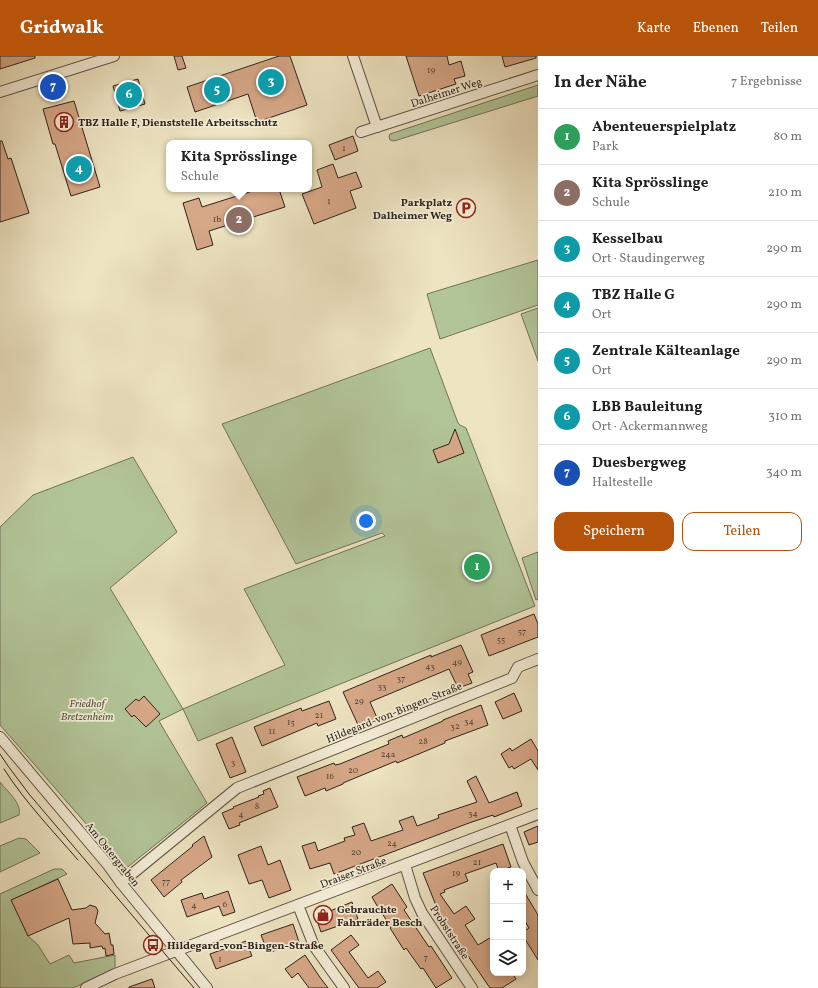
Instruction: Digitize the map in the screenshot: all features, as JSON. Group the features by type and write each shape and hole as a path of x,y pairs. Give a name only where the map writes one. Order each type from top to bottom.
{"street":[{"path":"0,92 114,56"},
{"path":"353,56 377,127"},
{"name":"Dalheimer Weg","path":"361,132 538,75"},
{"name":"Hildegard-von-Bingen-Straße","path":"121,883 237,788 512,678 518,667 538,659"},
{"name":"Am Ostergraben","path":"0,737 108,865 207,988"},
{"name":"Draiser Straße","path":"86,988 115,974 538,814"},
{"path":"510,825 523,862 538,890"},
{"name":"Probststraße","path":"405,865 415,898 422,913 472,988"},
{"path":"298,905 314,946 344,988"}],"green space":[{"path":"538,85 538,96 394,141 390,140 390,134"},
{"path":"538,260 538,305 440,339 427,294"},
{"path":"538,308 538,361 521,314"},
{"path":"430,348 458,423 466,428 535,606 198,741 183,709 285,665 244,589 385,536 382,533 296,564 222,424"},
{"name":"Friedhof Bretzenheim","path":"133,457 177,532 110,588 183,709 159,721 207,803 124,870 88,826 0,725 0,527 33,495"},
{"path":"538,552 538,599 536,600 522,558"},
{"path":"0,782 16,802 19,815 0,823"},
{"path":"19,838 26,839 40,853 0,872 0,846"},
{"path":"54,869 62,869 67,874 12,900 28,936 38,945 50,964 69,955 74,963 115,955 115,969 73,988 0,988 0,894"}],"building":[{"path":"0,56 35,56 35,58 0,69"},
{"path":"174,56 182,56 186,68 178,70"},
{"path":"279,56 290,56 307,105 257,122 248,94 195,112 187,87"},
{"path":"406,56 447,56 449,65 461,61 465,76 454,79 456,84 419,96"},
{"path":"502,56 536,56 536,58 505,67"},
{"path":"138,79 145,104 120,111 113,86"},
{"path":"74,101 100,187 71,196 55,144 53,144 43,109"},
{"path":"353,136 358,151 335,160 329,145"},
{"path":"0,141 2,141 8,159 11,158 29,213 0,222"},
{"path":"333,164 338,178 356,172 362,187 350,191 356,208 314,224 302,194 312,192 312,190 322,187 317,170"},
{"path":"250,192 280,192 285,207 209,231 213,245 197,250 183,203 199,198 202,207"},
{"path":"455,429 464,453 438,463 433,450 449,444"},
{"path":"534,614 538,624 538,637 489,656 481,635"},
{"path":"461,645 473,672 468,674 472,683 458,688 449,669 370,702 378,720 359,727 343,692 431,655 431,657"},
{"path":"514,693 522,711 503,719 495,702"},
{"path":"144,696 160,714 146,727 134,715 132,717 125,709 136,699 139,701"},
{"path":"329,701 336,719 318,726 317,723 262,746 254,727 301,708 302,711"},
{"path":"481,705 488,725 445,741 445,743 397,763 396,761 326,791 325,788 305,796 297,777 334,763 335,765 340,764 389,744 388,741 402,735 403,738"},
{"path":"232,737 246,772 230,778 216,744"},
{"path":"531,739 538,751 538,770 531,759 514,769 512,766 509,768 501,754 510,748 512,751"},
{"path":"476,776 489,803 517,792 522,806 494,817 493,815 469,823 334,874 330,863 310,869 302,846 315,842 318,851 345,841 344,838 355,835 352,827 364,823 371,841 403,830 399,821 413,816 417,826 439,818 438,815 477,802 467,781"},
{"path":"270,788 278,807 239,823 240,825 229,829 222,813 259,797 258,796 264,794 263,791"},
{"path":"538,826 538,842 529,845 524,832"},
{"path":"204,836 212,857 181,880 182,882 164,897 151,880"},
{"path":"503,844 511,867 498,868 496,863 465,874 468,881 444,890 445,892 440,894 454,914 466,906 475,919 465,925 478,945 490,938 490,976 514,976 516,979 502,988 490,988 444,921 434,910 437,908 423,873"},
{"path":"261,846 268,865 280,860 291,890 269,898 262,880 249,884 238,855"},
{"path":"58,879 72,910 86,908 90,905 96,907 98,911 95,923 105,934 109,933 114,954 106,956 105,948 103,949 102,946 90,948 90,943 73,944 69,918 28,936 11,900"},
{"path":"392,884 407,907 404,910 429,947 431,946 452,978 436,988 423,968 421,969 406,948 404,950 390,928 382,913 387,908 380,911 372,897"},
{"path":"228,891 235,912 223,916 219,906 187,917 181,900 202,893 204,899"},
{"path":"526,895 538,915 538,960 526,941 526,930 529,928 526,923"},
{"path":"352,902 358,919 321,932 315,915"},
{"path":"293,924 299,942 268,953 261,935"},
{"path":"351,935 359,945 349,952 368,978 378,971 386,982 377,988 359,988 331,950"},
{"path":"246,941 252,956 216,969 210,954"},
{"path":"305,955 328,988 309,988 298,973 292,978 285,969"},
{"path":"152,979 155,988 129,988 129,987"}],"tram line":[{"path":"0,754 29,794 194,988"},
{"path":"4,769 30,805 78,860"}],"place":[{"name":"Kesselbau","path":"271,82"},
{"name":"Duesbergweg","path":"53,87"},
{"name":"Zentrale Kälteanlage","path":"217,90"},
{"name":"LBB Bauleitung","path":"129,95"},
{"name":"TBZ Halle F, Dienststelle Arbeitsschutz","path":"64,122"},
{"name":"TBZ Halle G","path":"79,169"},
{"name":"Parkplatz Dalheimer Weg","path":"466,208"},
{"name":"Kita Sprösslinge","path":"239,220"},
{"name":"Abenteuerspielplatz","path":"477,567"},
{"name":"Gebrauchte Fahrräder Besch","path":"323,915"},
{"name":"Hildegard-von-Bingen-Straße","path":"153,945"}]}
